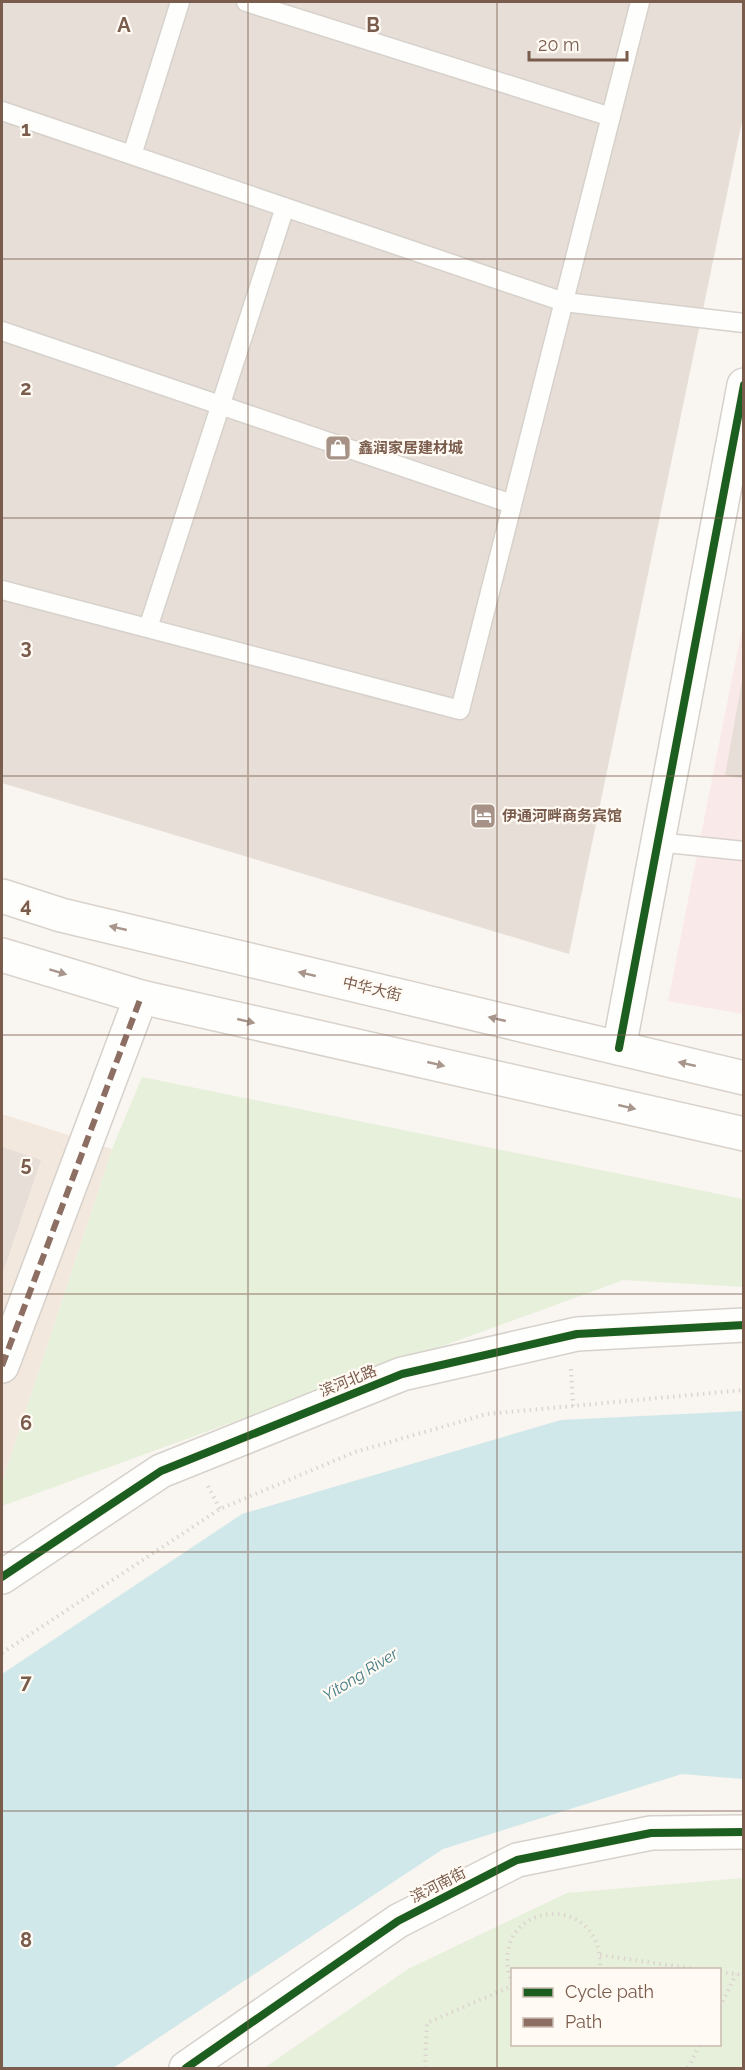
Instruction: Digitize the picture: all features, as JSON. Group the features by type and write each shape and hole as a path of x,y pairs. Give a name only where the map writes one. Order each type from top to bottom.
{"street":[{"path":"619,1048 744,385"},
{"name":"中华大街","path":"2,896 73,918 744,1078"},
{"path":"2,955 141,997 744,1134"},
{"path":"2,1366 141,997"},
{"name":"滨河北路","path":"2,1577 161,1471 402,1374 577,1334 744,1325"},
{"name":"滨河南街","path":"186,2068 398,1921 517,1860 651,1833 744,1832"}],"lane":[{"path":"132,155 180,2"},
{"path":"246,2 611,117"},
{"path":"2,590 460,710 640,2"},
{"path":"2,111 564,302 744,322"},
{"path":"148,628 285,207"},
{"path":"2,331 512,504"},
{"path":"657,842 744,851"}],"path":[{"path":"571,1362 573,1406"},
{"path":"2,1653 220,1509 355,1452 487,1414 744,1390"},
{"path":"204,1477 220,1509"},
{"path":"511,1979 507,1968 507,1949 515,1932 529,1919 547,1913 566,1915 583,1923 595,1938 600,1955 600,1968"},
{"path":"600,1955 688,1968"},
{"path":"721,1972 744,1975"},
{"path":"721,2005 736,1974"},
{"path":"425,2068 427,2023 511,1986"},
{"path":"688,2068 699,2046"}],"shaded area":[{"path":"743,624 743,1014 668,1001"},
{"path":"2,1114 112,1149 2,1483"}],"green space":[{"path":"142,1077 743,1199 743,1287 624,1280 2,1506 2,1483 112,1149"},
{"path":"743,1878 743,2068 264,2068 408,1969 567,1893"}],"water":[{"name":"Yitong River","path":"743,1411 743,1779 682,1774 443,1849 113,2068 2,2068 2,1674 242,1514 561,1420"}],"building":[{"name":"鑫润家居建材城","path":"2,2 744,2 744,112 569,954 2,783"},
{"path":"742,681 744,681 744,779 725,775"},
{"path":"2,1147 41,1160 2,1275"}],"marked path":[{"path":"2,1366 141,997"}],"cycle path":[{"path":"619,1048 744,385"},
{"path":"2,1577 161,1471 402,1374 577,1334 744,1325"},
{"path":"186,2068 398,1921 517,1860 651,1833 744,1832"}],"place":[{"name":"鑫润家居建材城","path":"338,448"},
{"name":"伊通河畔商务宾馆","path":"483,816"}]}
